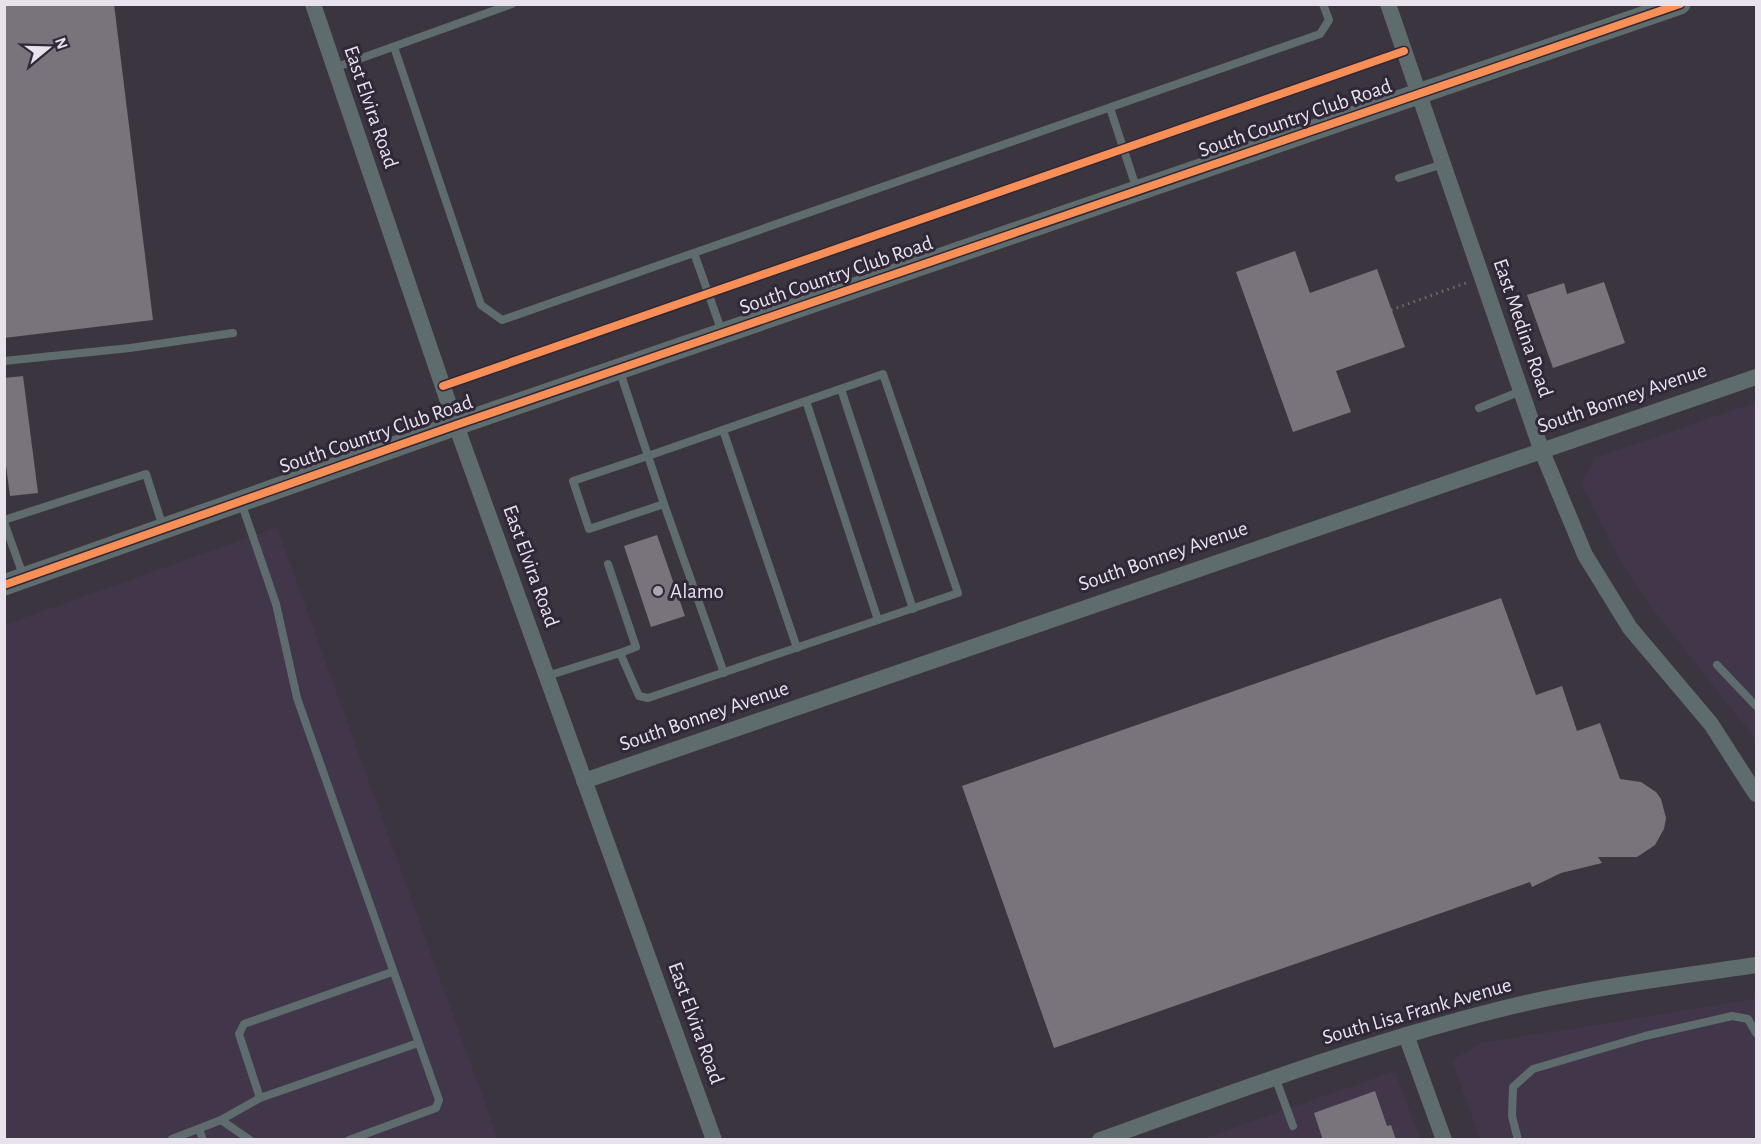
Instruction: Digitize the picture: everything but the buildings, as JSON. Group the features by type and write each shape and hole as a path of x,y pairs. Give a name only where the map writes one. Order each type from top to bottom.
{"street":[{"name":"East Elvira Road","path":"313,4 456,425 714,1140"},
{"name":"East Medina Road","path":"1388,4 1541,449 1585,555 1630,628 1711,724 1756,793"},
{"name":"South Country Club Road","path":"4,585 456,425 1677,5"},
{"name":"South Bonney Avenue","path":"584,781 1541,449 1756,377"},
{"name":"South Lisa Frank Avenue","path":"1100,1140 1275,1077 1406,1035 1499,1009 1597,989 1756,965"},
{"path":"1406,1035 1444,1140"}],"lane":[{"path":"334,68 512,4"},
{"path":"394,47 481,305 502,320 1320,34 1329,21 1323,4"},
{"path":"1110,108 1138,191"},
{"path":"1399,178 1443,164"},
{"path":"694,253 722,333"},
{"path":"4,361 130,348 233,333"},
{"path":"619,369 724,673"},
{"path":"620,652 639,696 648,698 958,593 883,374 573,481 589,529 664,504"},
{"path":"841,389 914,609"},
{"path":"1479,408 1521,391"},
{"path":"806,401 878,621"},
{"path":"723,430 797,648"},
{"path":"24,578 4,521 146,474 164,529"},
{"path":"241,501 276,604 297,699 439,1100 436,1108 349,1140"},
{"path":"547,676 636,647 608,564"},
{"path":"1718,665 1756,706"},
{"path":"260,1098 239,1034 244,1024 392,972"},
{"path":"1518,1140 1512,1116 1513,1087 1533,1069 1645,1036 1732,1016 1748,1020 1756,1033"},
{"path":"172,1139 221,1120 260,1098 417,1042"},
{"path":"1275,1077 1293,1126"},
{"path":"221,1120 250,1140"},
{"path":"199,1129 203,1140"}],"path":[{"path":"1391,310 1482,277"}],"shaded area":[{"path":"1756,402 1756,740 1655,612 1623,566 1581,484 1595,458"},
{"path":"277,527 498,1139 5,1139 4,625"},
{"path":"1756,999 1756,1139 1480,1139 1452,1060 1482,1043"},
{"path":"1395,1071 1420,1139 1199,1140"}],"cycle path":[{"path":"4,585 456,425 1680,4"},
{"path":"443,386 1404,51"}],"place":[{"name":"Alamo","path":"658,591"}]}
